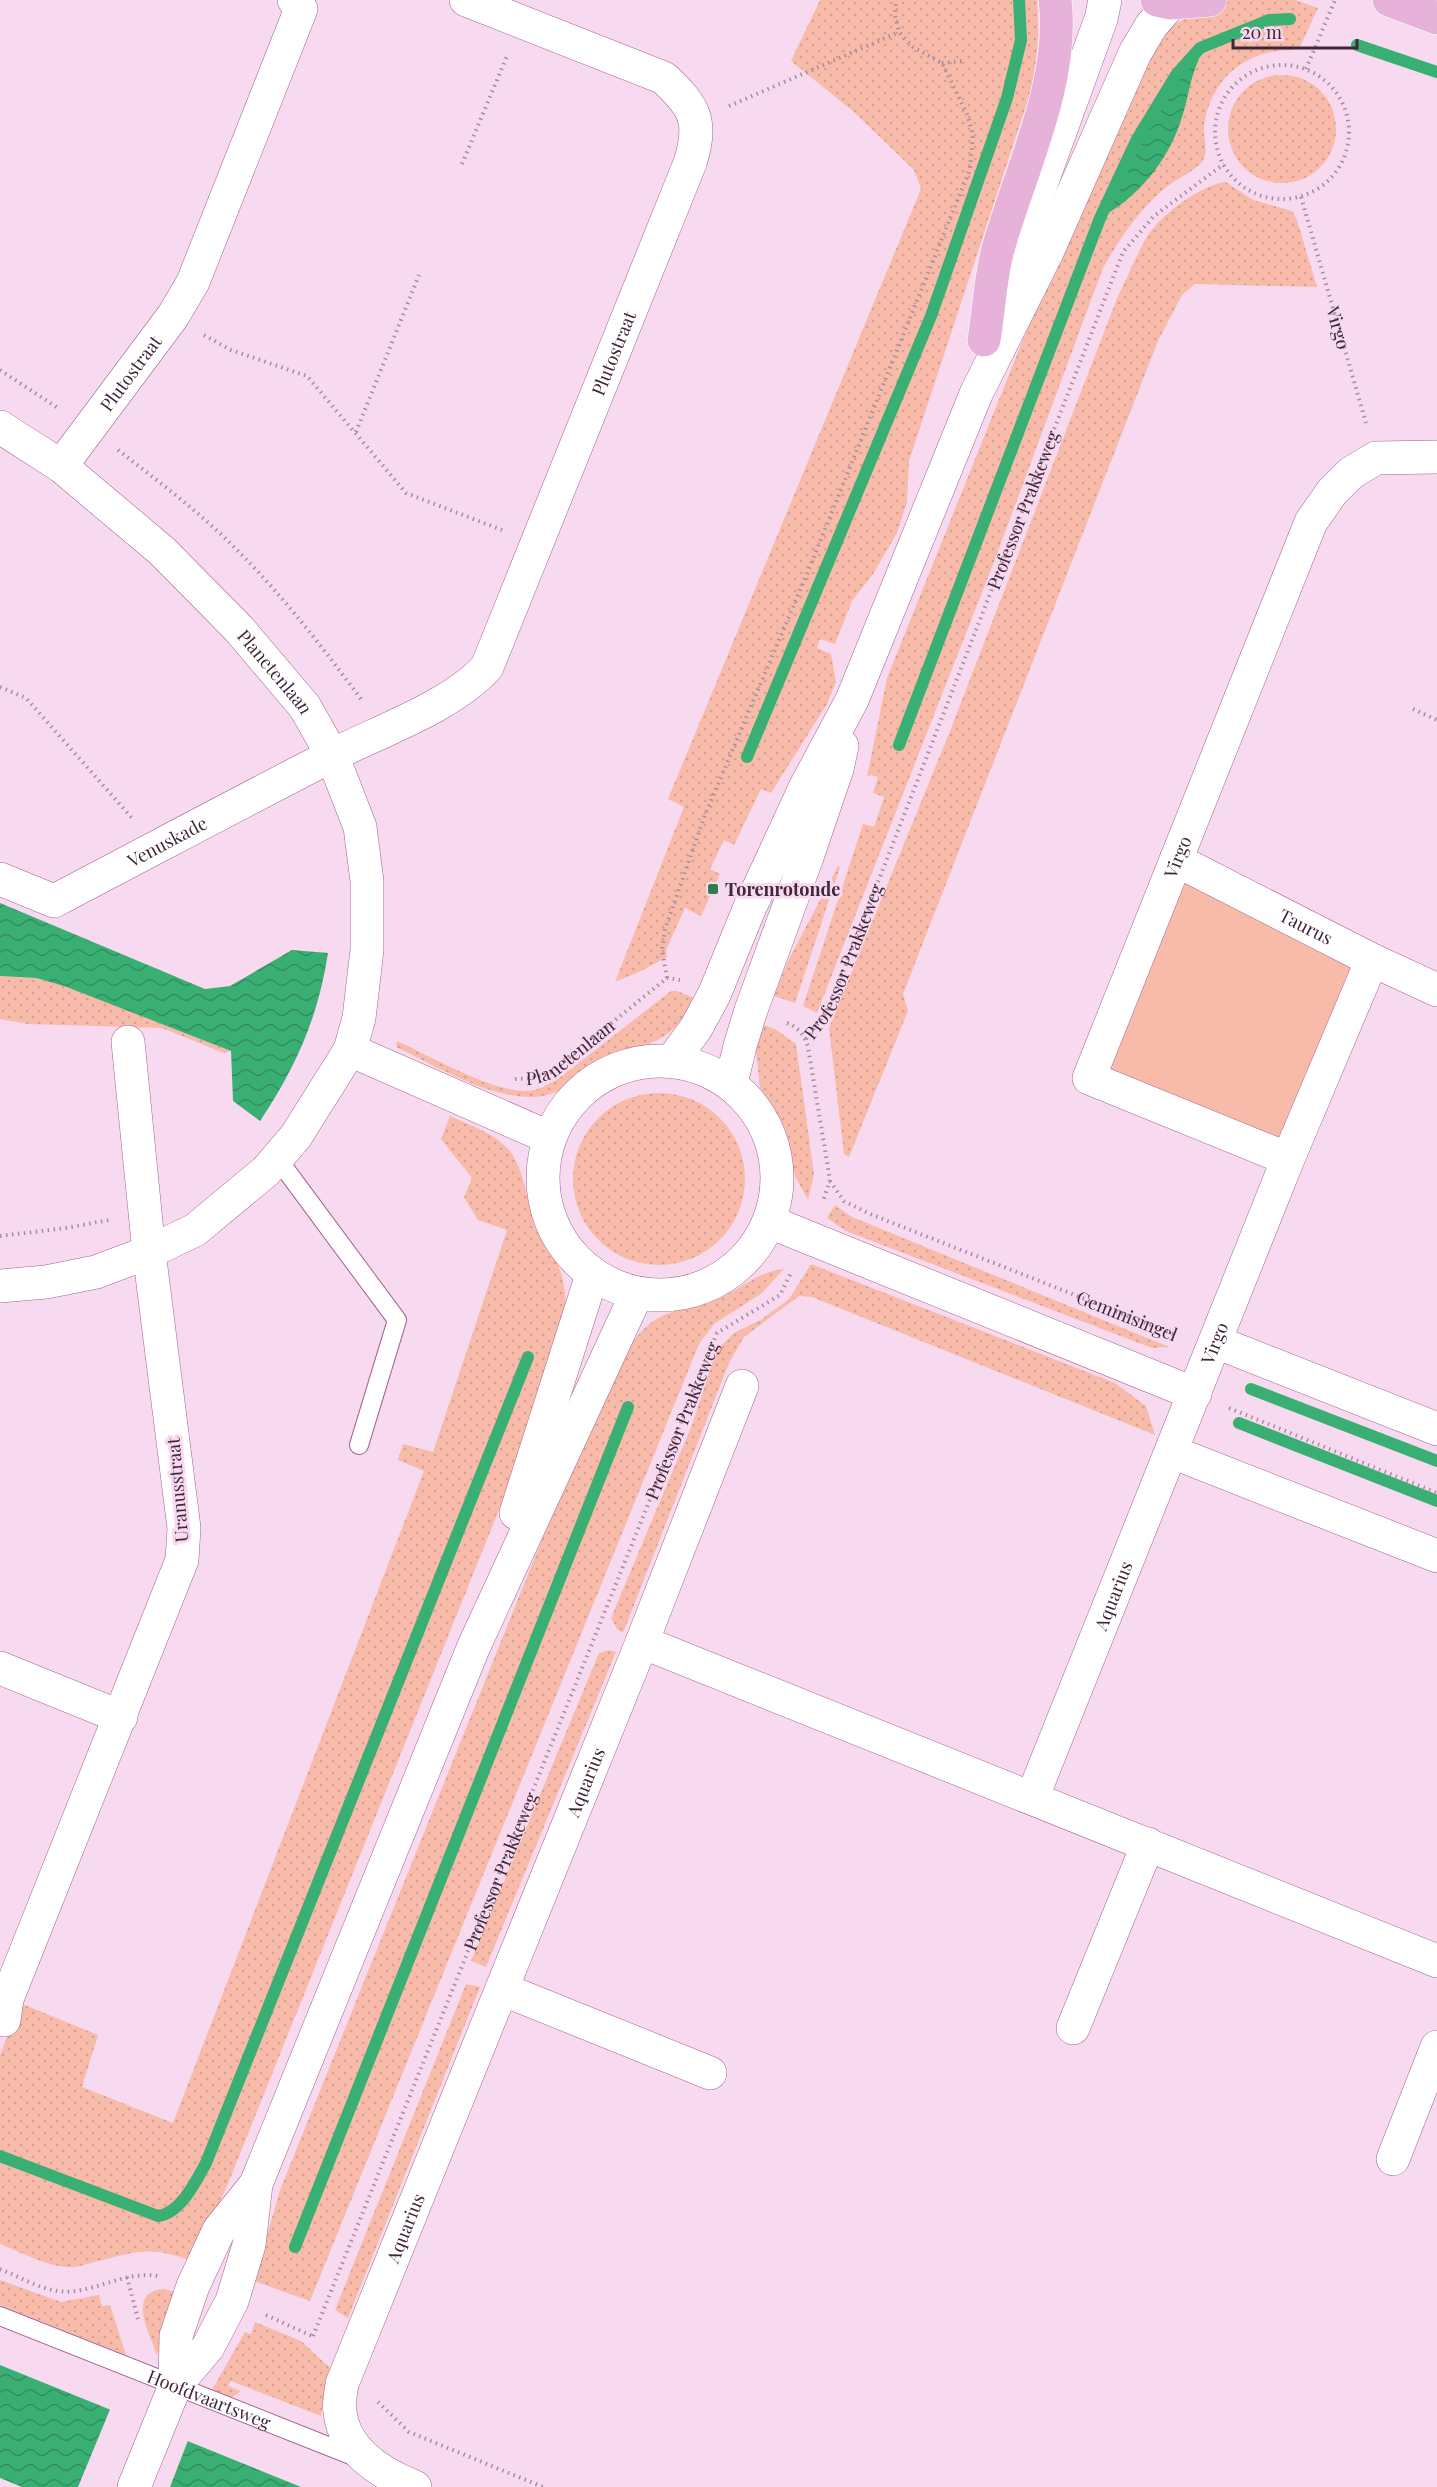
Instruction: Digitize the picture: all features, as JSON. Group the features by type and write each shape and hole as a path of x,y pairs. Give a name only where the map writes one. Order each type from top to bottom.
{"main road":[{"path":"984,340 998,252 1042,112 1054,57 1057,29 1055,0"},
{"path":"1164,2 1210,0"},
{"path":"1389,0 1437,18"}],"street":[{"path":"466,0 664,78 684,96 697,120"},
{"path":"976,394 984,340 1101,19 1105,0"},
{"path":"672,1061 696,1028 714,995 750,907 806,786 852,700 976,394 1048,250 1135,53 1164,2"},
{"name":"Plutostraat","path":"61,466 173,316 193,282 302,3"},
{"name":"Plutostraat","path":"332,755 385,731 453,694 487,667 690,163 696,143 697,120"},
{"name":"Planetenlaan","path":"0,427 61,466 162,551 239,628 305,707 332,755 360,827 367,881 367,950 358,1018 350,1050 296,1136 277,1158 234,1200 195,1230 149,1252 96,1272 46,1282 0,1286"},
{"path":"1376,458 1437,457"},
{"name":"Virgo","path":"1288,1159 1089,1078 1311,522 1332,492 1351,473 1376,458"},
{"path":"731,1083 752,1010 778,943 837,769 852,700"},
{"name":"Venuskade","path":"0,879 54,901 332,755"},
{"name":"Taurus","path":"1176,860 1372,960 1437,990"},
{"name":"Virgo","path":"1195,1394 1288,1159 1372,960"},
{"path":"128,1042 149,1252"},
{"path":"350,1050 548,1137"},
{"path":"639,1061 672,1061 731,1083 755,1108 776,1144 778,1182 770,1222 760,1244 740,1266 708,1285 679,1293 637,1293 592,1275 564,1246 545,1205 543,1170 548,1137 572,1098 601,1074 639,1061"},
{"path":"770,1222 1195,1394"},
{"name":"Uranusstraat","path":"4,2020 7,1999 182,1560 184,1527 149,1252"},
{"path":"474,1646 592,1275"},
{"path":"134,2487 175,2386 208,2347 232,2301 249,2245 256,2184 474,1646 637,1293"},
{"path":"1216,1342 1437,1429"},
{"name":"Aquarius","path":"370,2463 358,2451 344,2430 339,2410 342,2384 642,1642 742,1386"},
{"name":"Aquarius","path":"1032,1798 1195,1394"},
{"path":"1172,1452 1437,1556"},
{"path":"642,1642 1437,1961"},
{"path":"0,1668 120,1717"},
{"path":"1073,2028 1148,1844"},
{"path":"502,1989 710,2073"},
{"path":"1393,2159 1437,2047"},
{"path":"175,2386 176,2336 193,2286 219,2230 256,2184"},
{"name":"Hoofdvaartsweg","path":"370,2463 389,2477 415,2487"}],"lane":[{"path":"277,1158 397,1320 359,1444"},
{"name":"Hoofdvaartsweg","path":"0,2316 370,2463"}],"path":[{"path":"896,0 895,15 899,32 913,47 942,63 962,61"},
{"path":"1306,69 1335,0"},
{"path":"462,164 521,22"},
{"path":"697,120 899,32"},
{"name":"Planetenlaan","path":"511,1080 532,1078 551,1072 667,978 662,950 665,929 705,815 807,574 970,169 974,135 968,116 942,63"},
{"path":"1283,65 1306,69 1322,79 1337,94 1347,113 1350,134 1345,157 1333,177 1315,192 1301,197 1269,198 1247,190 1229,174 1218,154 1215,131 1218,110 1228,92 1243,77 1262,68 1283,65"},
{"name":"Professor Prakkeweg","path":"313,2336 712,1343 717,1333 780,1294 789,1280 830,1180 806,1039 829,1008 1124,252 1154,216 1224,164"},
{"name":"Virgo","path":"1301,197 1376,458"},
{"path":"356,432 419,275"},
{"path":"173,316 231,350 307,376 406,494 538,544"},
{"path":"0,687 26,698 157,847"},
{"path":"1413,709 1437,720"},
{"name":"Geminisingel","path":"830,1180 844,1201 870,1214 1185,1339 1216,1342"},
{"path":"0,1236 66,1228 145,1212"},
{"path":"1195,1394 1437,1493"},
{"path":"0,2269 57,2291 74,2291 127,2277"},
{"path":"371,2395 409,2432 543,2487"}],"shaded area":[{"path":"820,0 1037,0 1038,37 1032,84 909,461 907,502 897,533 873,574 852,601 835,644 820,639 817,648 831,654 836,682 827,704 771,793 761,789 734,845 724,840 710,869 720,874 701,916 685,908 666,950 667,957 615,982 684,807 668,799 921,189 914,170 854,112 791,61"},
{"path":"1227,0 1295,0 1318,8 1300,47 1253,58 1240,65 1220,84 1211,100 1204,127 1206,152 1203,161 1164,189 1146,206 1123,236 1103,268 994,562 817,1013 803,1006 863,824 874,827 884,797 873,793 878,777 871,775 867,777 887,678 1029,325 1142,61 1170,28 1192,14"},
{"path":"1282,75 1292,76 1312,84 1320,91 1327,99 1335,119 1335,139 1327,159 1320,167 1312,174 1292,182 1282,183 1272,182 1252,174 1244,167 1237,159 1229,139 1228,129 1229,119 1237,99 1244,91 1252,84 1272,76"},
{"path":"1226,182 1253,200 1292,211 1297,220 1317,287 1195,284 1182,295 1158,341 903,994 908,1011 849,1157 844,1154 829,1028 950,731 1118,296 1143,244 1161,220 1182,202 1205,188"},
{"path":"838,866 840,867 795,1003 774,996 787,963"},
{"path":"1185,872 1366,951 1284,1161 1093,1080"},
{"path":"0,976 36,978 64,986 231,1051 224,1053 162,1028 28,1024 0,1019"},
{"path":"671,991 694,998 686,1013 670,1032 651,1043 606,1060 563,1089 544,1096 523,1097 478,1086 396,1047 397,1041 494,1085 523,1091 532,1090 558,1079"},
{"path":"764,1025 775,1029 796,1044 814,1174 808,1200 795,1176 782,1127 760,1088 756,1051"},
{"path":"659,1093 692,1100 720,1118 738,1146 745,1179 738,1212 720,1240 692,1258 659,1265 626,1258 598,1240 580,1212 573,1179 580,1146 598,1118 626,1100"},
{"path":"450,1116 492,1136 512,1154 523,1179 534,1224 562,1276 566,1317 507,1490 227,2186 192,2261 147,2251 75,2267 57,2266 41,2261 0,2244 0,2055 20,2003 98,2035 82,2087 173,2123 424,1471 398,1460 403,1444 433,1452 507,1230 478,1220 464,1197 472,1178 441,1139"},
{"path":"835,1205 852,1217 1169,1347 1152,1348 846,1231 827,1218"},
{"path":"811,1264 1115,1383 1146,1406 1155,1435 812,1297 799,1296 744,1337 729,1363 623,1633 617,1629 611,1618 692,1425 713,1361 721,1346 734,1333 762,1319 789,1299"},
{"path":"784,1269 762,1293 714,1324 699,1344 310,2301 254,2281 280,2190 589,1423 610,1379 637,1336 660,1317 714,1300 759,1276"},
{"path":"609,1650 616,1652 486,1967 471,1961 599,1653"},
{"path":"466,1984 480,1987 348,2318 335,2310"},
{"path":"0,2280 61,2302 99,2295 102,2306 110,2305 126,2355 0,2305"},
{"path":"163,2289 181,2293 157,2355 146,2326 143,2306 145,2298 152,2292"},
{"path":"255,2322 301,2341 330,2368 321,2416 231,2381 228,2386 241,2391 231,2398 212,2390 245,2332 251,2334"}],"water":[{"path":"1194,54 1199,59 1180,123 1159,165 1126,200 1100,218 1152,112"},
{"path":"0,903 205,989 230,986 292,950 328,953 318,999 304,1041 260,1121 233,1101 231,1051 64,986 36,978 0,976"},
{"path":"0,2365 301,2487 22,2487 0,2478"}],"pier":[{"path":"111,2407 189,2438 170,2487 78,2487"}],"waterway":[{"path":"747,757 931,316 1007,98 1021,40 1019,0"},
{"path":"899,745 1100,218 1137,139 1176,75 1200,48 1269,20 1290,19"},
{"path":"1357,45 1437,72"},
{"path":"0,2156 158,2216 174,2209 187,2195 206,2163 528,1357"},
{"path":"1251,1389 1437,1461"},
{"path":"295,2247 628,1407"},
{"path":"1239,1423 1437,1501"}],"place":[{"name":"Torenrotonde","path":"713,889"}]}
